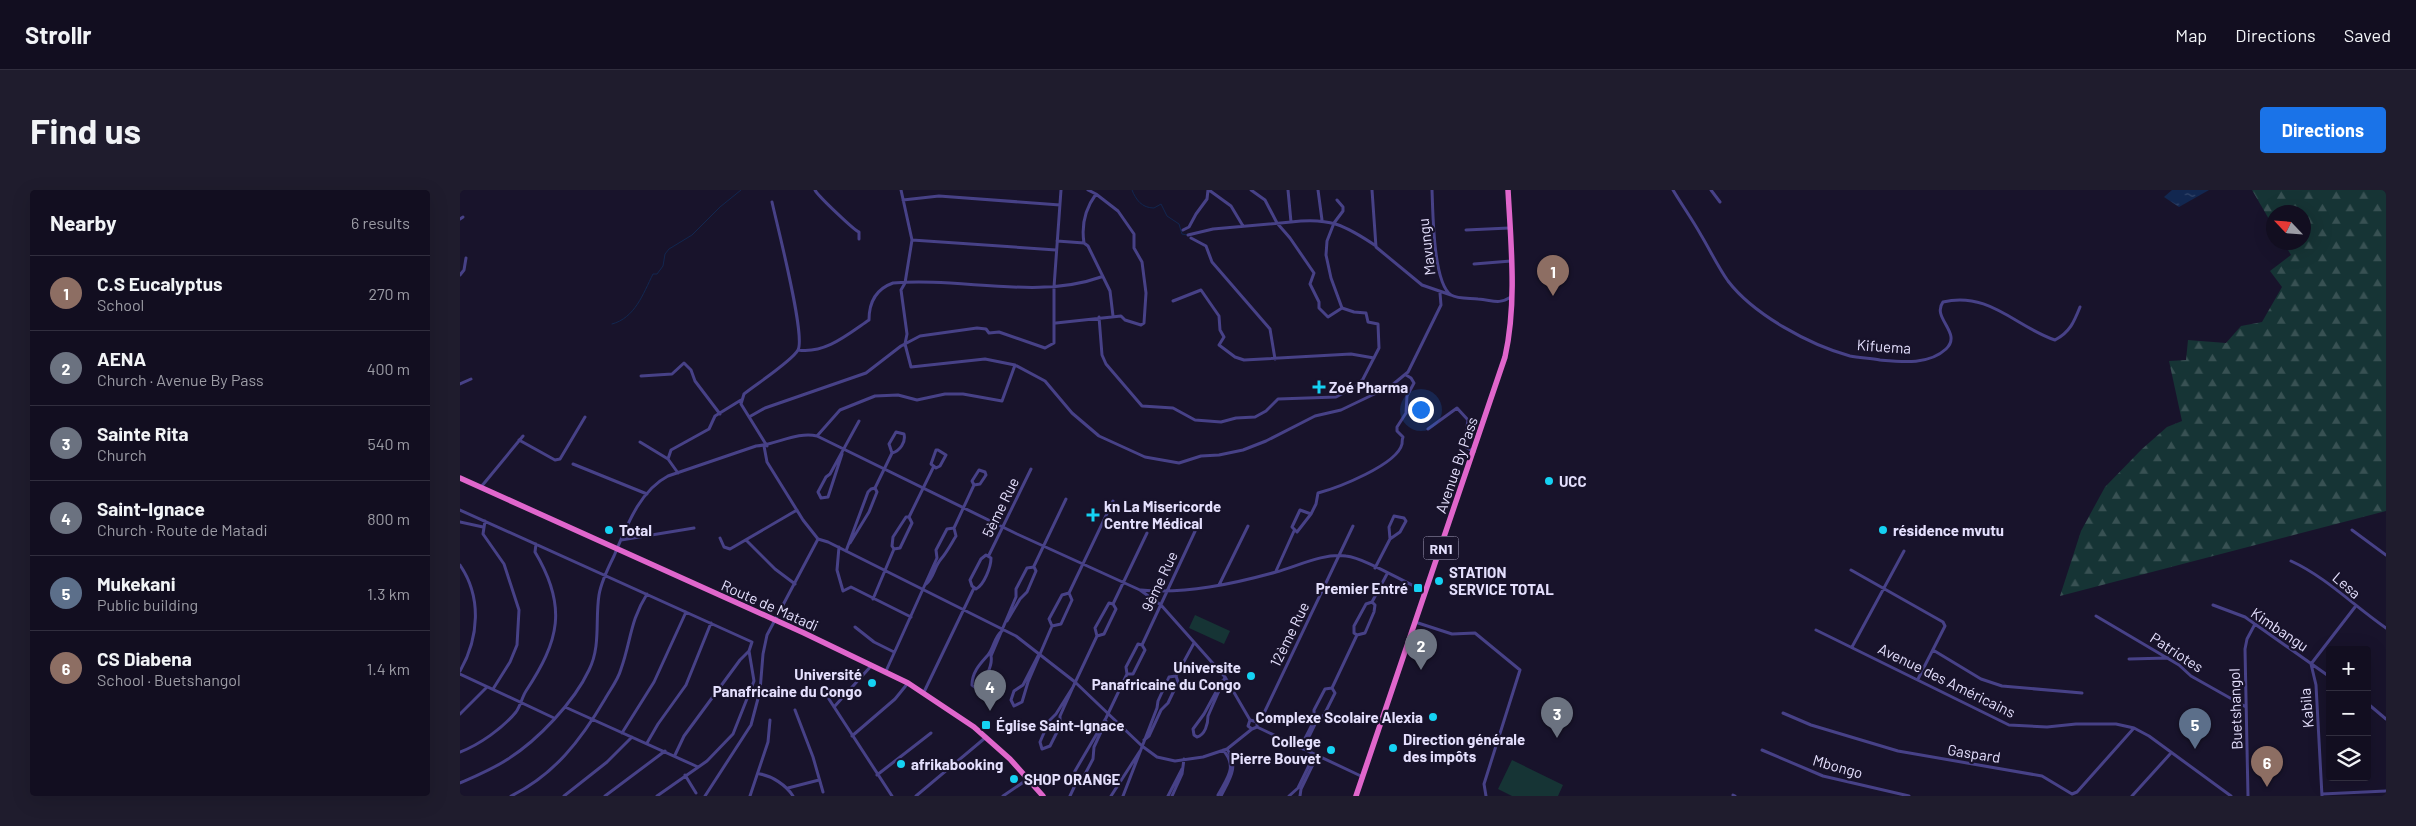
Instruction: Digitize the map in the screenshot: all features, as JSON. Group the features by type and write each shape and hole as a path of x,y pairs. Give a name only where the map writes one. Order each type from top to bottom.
{"highway":[{"name":"Avenue By Pass","path":"1356,796 1474,452 1510,338 1511,261 1508,190"},
{"name":"Route de Matadi","path":"460,478 908,683 956,713 986,737 1028,778 1043,796"}],"street":[{"path":"815,190 821,200 845,218 854,231 859,232 859,239"},
{"path":"901,190 912,240 906,283 901,290 907,334 905,344 911,368 985,359 1015,365 1045,381 1072,413 1099,436 1145,457 1173,463 1243,450 1266,441 1314,416 1354,405 1391,386 1406,375 1441,305 1440,293"},
{"path":"749,417 765,408 866,373 905,344 920,336 977,328 986,329 989,332 999,332 1045,348 1054,343 1056,323 1054,287 1061,190"},
{"path":"1056,323 1122,316 1125,320 1143,325 1146,293 1142,262 1134,248 1135,238 1133,230 1118,211 1088,190"},
{"path":"1184,230 1189,227 1207,199 1208,190 1231,206 1244,226"},
{"path":"1099,317 1104,359 1135,400 1142,406 1178,409 1191,418 1201,421 1221,422 1236,418 1255,417 1266,411 1278,400 1342,395 1363,379 1379,348 1380,340 1377,323 1368,322 1368,317 1364,312 1354,312 1342,308 1328,316 1319,308 1319,302 1310,284 1314,273 1277,223 1265,200 1251,190"},
{"path":"1288,190 1291,222"},
{"path":"1318,190 1322,220"},
{"path":"1372,190 1376,247"},
{"name":"Mavungu","path":"1432,190 1438,272 1442,283 1451,295"},
{"name":"Kifuema","path":"1673,190 1729,281 1756,309 1804,337 1851,356 1901,362 1933,358 1948,348 1950,339 1949,328 1938,314 1942,302 1950,300 1973,301 2002,310 2044,336 2056,340 2066,334 2073,324 2080,307"},
{"path":"1711,190 1720,202"},
{"path":"1096,194 1086,211 1082,229 1084,243 1091,251 1101,277 1110,291 1113,316"},
{"path":"903,200 938,196 1060,205"},
{"path":"1337,200 1343,211 1334,223 1327,241 1326,255 1330,278 1342,308"},
{"path":"668,459 671,450 709,429 715,416 741,400 744,394 798,350 800,344 796,317 772,202"},
{"path":"1276,359 1270,329 1212,262 1206,246 1190,236 1213,229 1322,220 1354,231 1422,285 1440,293 1502,303 1511,297"},
{"path":"1466,230 1510,228"},
{"path":"912,240 1056,250"},
{"path":"1057,241 1084,243"},
{"path":"460,276 464,270 466,258"},
{"path":"1474,264 1511,261"},
{"path":"798,350 809,352 821,349 869,320 868,310 880,289 893,283 1054,287 1081,284 1101,277"},
{"path":"1173,300 1201,290 1218,316 1220,330 1224,337 1219,345 1244,360 1351,354 1374,358"},
{"path":"641,376 672,374 684,363 691,370 695,381 720,414"},
{"path":"817,436 840,410 875,396 898,394 917,400 945,394 957,394 1002,401 1015,365"},
{"path":"1294,531 1300,530 1311,514 1316,504 1318,493 1376,471 1394,455 1402,444 1402,437 1397,431 1397,427 1406,413 1408,396 1414,384 1411,378 1406,375"},
{"path":"460,384 470,379"},
{"path":"741,400 741,404 766,446 767,462 818,539 839,547 964,608 1002,629 1039,655 1142,746 1162,759 1203,757 1225,749 1257,727"},
{"path":"1428,429 1457,408 1468,420 1464,446 1474,452"},
{"path":"519,440 555,460 560,458 584,417"},
{"path":"832,475 826,477 818,492 822,498 828,497 832,475 859,421"},
{"path":"846,551 877,492 875,488 892,453 890,444 896,432 901,432 904,434 905,439 898,450 892,453"},
{"path":"460,783 507,760 525,748 566,707 590,670 598,628 599,595 620,540 647,494 662,479 678,473 756,446 766,446 807,435 817,436 1082,565 1140,590 1158,592 1219,586 1276,572 1320,558 1339,556 1354,558 1426,592"},
{"path":"480,487 523,436"},
{"path":"640,442 668,459 678,473"},
{"path":"873,599 894,549 892,546 893,537 903,520 909,517 924,488 933,468 932,461 936,450 938,450 946,455 940,466 933,468"},
{"path":"573,464 647,494"},
{"name":"5ème Rue","path":"988,555 1031,469"},
{"path":"938,559 946,556 956,536 954,528 974,485 972,481 977,471 985,472 986,475 980,484 974,485"},
{"path":"862,519 860,510 870,489 875,488"},
{"path":"989,655 991,664 981,686 976,688 972,685 972,680 979,663 989,655 1018,598 1027,592 1036,571 1034,567 1066,499"},
{"path":"1052,626 1061,624 1072,600 1069,593 1113,501"},
{"path":"460,510 752,642 749,651 740,660 684,736 675,755"},
{"path":"720,538 727,549 797,510"},
{"path":"1276,572 1294,531 1292,524 1298,511 1303,510 1311,514"},
{"path":"1375,568 1390,539 1400,532 1406,521 1404,518 1394,516 1389,527 1390,539"},
{"path":"894,549 900,548 912,524 909,517"},
{"path":"485,521 482,527 486,540 504,564 519,610 517,645 510,662 492,689"},
{"path":"460,522 482,527"},
{"path":"1219,586 1248,526"},
{"name":"12ème Rue","path":"1257,722 1265,711 1352,526"},
{"name":"9ème Rue","path":"1142,645 1197,527"},
{"path":"620,540 694,528"},
{"path":"886,672 938,559 936,550 945,531 954,528"},
{"path":"2352,530 2386,555"},
{"path":"1113,604 1147,533"},
{"path":"705,796 734,754 754,717 760,691 763,654 767,635 818,539"},
{"path":"746,540 775,569 795,584"},
{"path":"460,752 496,730 515,714 544,664 554,632 554,596 543,566 535,552 536,544"},
{"path":"839,547 837,570 844,591 851,587 911,617"},
{"path":"1852,647 1904,551"},
{"path":"988,555 991,558 991,563 982,584 979,588 974,588 970,580 983,557 988,555"},
{"name":"Lesa","path":"2291,561 2314,572 2355,607 2386,628"},
{"path":"460,565 470,583 475,602 476,617 472,642 460,672 487,687 554,718"},
{"path":"1018,598 1016,589 1027,568 1034,567"},
{"path":"1852,570 1943,622 1944,629 1918,679"},
{"path":"1357,635 1354,633 1354,626 1366,604 1372,602 1387,574"},
{"path":"924,692 974,588"},
{"path":"1140,590 1161,605 1224,677 1250,720 1257,722 1257,727"},
{"path":"1024,686 1014,691 1011,700 1014,706 1022,702 1024,686 1052,626 1049,619 1062,595 1069,593"},
{"path":"511,796 530,787 548,774 582,736 621,670 632,622 647,594"},
{"path":"1332,688 1357,635 1364,633 1374,612 1375,605 1372,602"},
{"path":"1058,715 1060,726 1050,746 1042,749 1040,742 1049,721 1058,715 1074,684 1097,636 1095,628 1106,604 1113,604"},
{"path":"1097,636 1104,634 1116,609 1113,604"},
{"name":"Kimbangu","path":"2213,605 2246,617 2326,674"},
{"path":"2311,664 2355,607"},
{"path":"622,733 654,682 686,612"},
{"name":"Patriotes","path":"2096,616 2168,658 2191,676 2246,706"},
{"path":"647,744 658,724 686,685 711,622"},
{"path":"1415,622 1452,634 1475,634 1520,670 1484,784 1486,796"},
{"name":"Buetshangol","path":"2248,796 2245,644 2255,624"},
{"path":"855,627 874,642 894,652"},
{"name":"Avenue des Américains","path":"1816,630 2009,725 2047,727 2116,724 2134,728 2149,736 2231,796"},
{"path":"1123,796 1128,786 1128,778 1144,740 1148,736 1159,709 1172,696 1178,682 1176,676 1194,643"},
{"path":"1070,796 1077,781 1083,778 1093,759 1093,746 1126,674 1126,667 1136,646 1142,645 1145,650 1133,674 1126,674"},
{"path":"1933,650 1981,678 2002,686 2082,693"},
{"path":"657,796 698,767 734,734 754,681 749,651"},
{"path":"2128,659 2168,658"},
{"name":"Kabila","path":"2311,664 2316,685 2322,795 2386,791"},
{"path":"834,707 872,665"},
{"path":"1159,709 1158,701 1169,677 1176,676"},
{"path":"1206,715 1203,733 1201,736 1194,735 1193,729 1206,715 1222,685 1224,677"},
{"path":"852,736 895,699 908,683"},
{"path":"460,714 487,687"},
{"path":"1302,749 1315,721 1314,710 1325,689 1332,688"},
{"path":"1315,721 1324,715 1335,693 1332,688"},
{"path":"825,693 892,796"},
{"path":"2236,701 2246,701"},
{"path":"566,707 698,767"},
{"path":"2371,707 2386,720"},
{"path":"795,710 823,792"},
{"name":"Gaspard","path":"1783,713 1811,725 1898,751 2042,776 2072,794 2077,792 2134,728"},
{"path":"750,796 760,774 770,733 770,720"},
{"path":"1250,720 1248,726 1252,730"},
{"path":"1257,727 1363,777"},
{"path":"877,775 931,733"},
{"path":"916,796 986,737"},
{"path":"564,796 607,762 632,738"},
{"path":"1077,781 1074,776 1075,771 1085,751 1093,746"},
{"path":"1219,796 1233,772 1234,760 1225,749"},
{"name":"Mbongo","path":"1762,750 1823,776 1909,796"},
{"path":"605,796 665,751"},
{"path":"1112,796 1140,751"},
{"path":"2132,796 2171,753"},
{"path":"1290,796 1299,793 1316,755"},
{"path":"1172,796 1183,769 1184,759"},
{"path":"1168,796 1183,769"},
{"path":"760,774 772,778 788,788 793,796"},
{"path":"685,775 696,793"},
{"path":"1124,776 1128,778"},
{"path":"1003,796 1028,778"},
{"path":"788,788 819,780"}],"green space":[{"path":"2252,190 2386,190 2386,511 2060,596 2081,531 2105,487 2142,449 2167,427 2182,421 2169,361 2186,360 2188,340 2226,343 2241,326 2262,322 2282,287 2270,271 2291,255 2288,250 2311,250 2311,205 2266,205 2266,214"},
{"path":"1195,615 1230,631 1224,644 1189,628"},
{"path":"1512,760 1563,785 1558,796 1512,796 1498,789"}],"water":[{"path":"2172,190 2209,190 2179,207 2164,197"}],"waterway":[{"path":"612,324 620,321 632,311 642,297 653,274 657,274 663,266 665,254 669,249 692,235 720,207 741,190"},
{"path":"1132,190 1135,197 1146,207 1154,208 1161,204 1167,216 1179,224 1182,234 1187,235"}],"place":[{"name":"C.S Eucalyptus","path":"1553,296"},
{"name":"Zoé Pharma","path":"1319,387"},
{"name":"UCC","path":"1549,481"},
{"name":"kn La Misericorde Centre Médical","path":"1093,515"},
{"name":"Total","path":"609,530"},
{"name":"résidence mvutu","path":"1883,530"},
{"name":"STATION SERVICE TOTAL","path":"1439,581"},
{"name":"Premier Entré","path":"1418,588"},
{"name":"AENA","path":"1421,670"},
{"name":"Universite Panafricaine du Congo","path":"1251,676"},
{"name":"Université Panafricaine du Congo","path":"872,683"},
{"name":"Saint-Ignace","path":"990,711"},
{"name":"Complexe Scolaire Alexia","path":"1433,717"},
{"name":"Église Saint-Ignace","path":"986,725"},
{"name":"Sainte Rita","path":"1557,738"},
{"name":"Direction générale des impôts","path":"1393,748"},
{"name":"Mukekani","path":"2195,749"},
{"name":"College Pierre Bouvet","path":"1331,750"},
{"name":"afrikabooking","path":"901,764"},
{"name":"SHOP ORANGE","path":"1014,779"},
{"name":"CS Diabena","path":"2267,787"}]}
